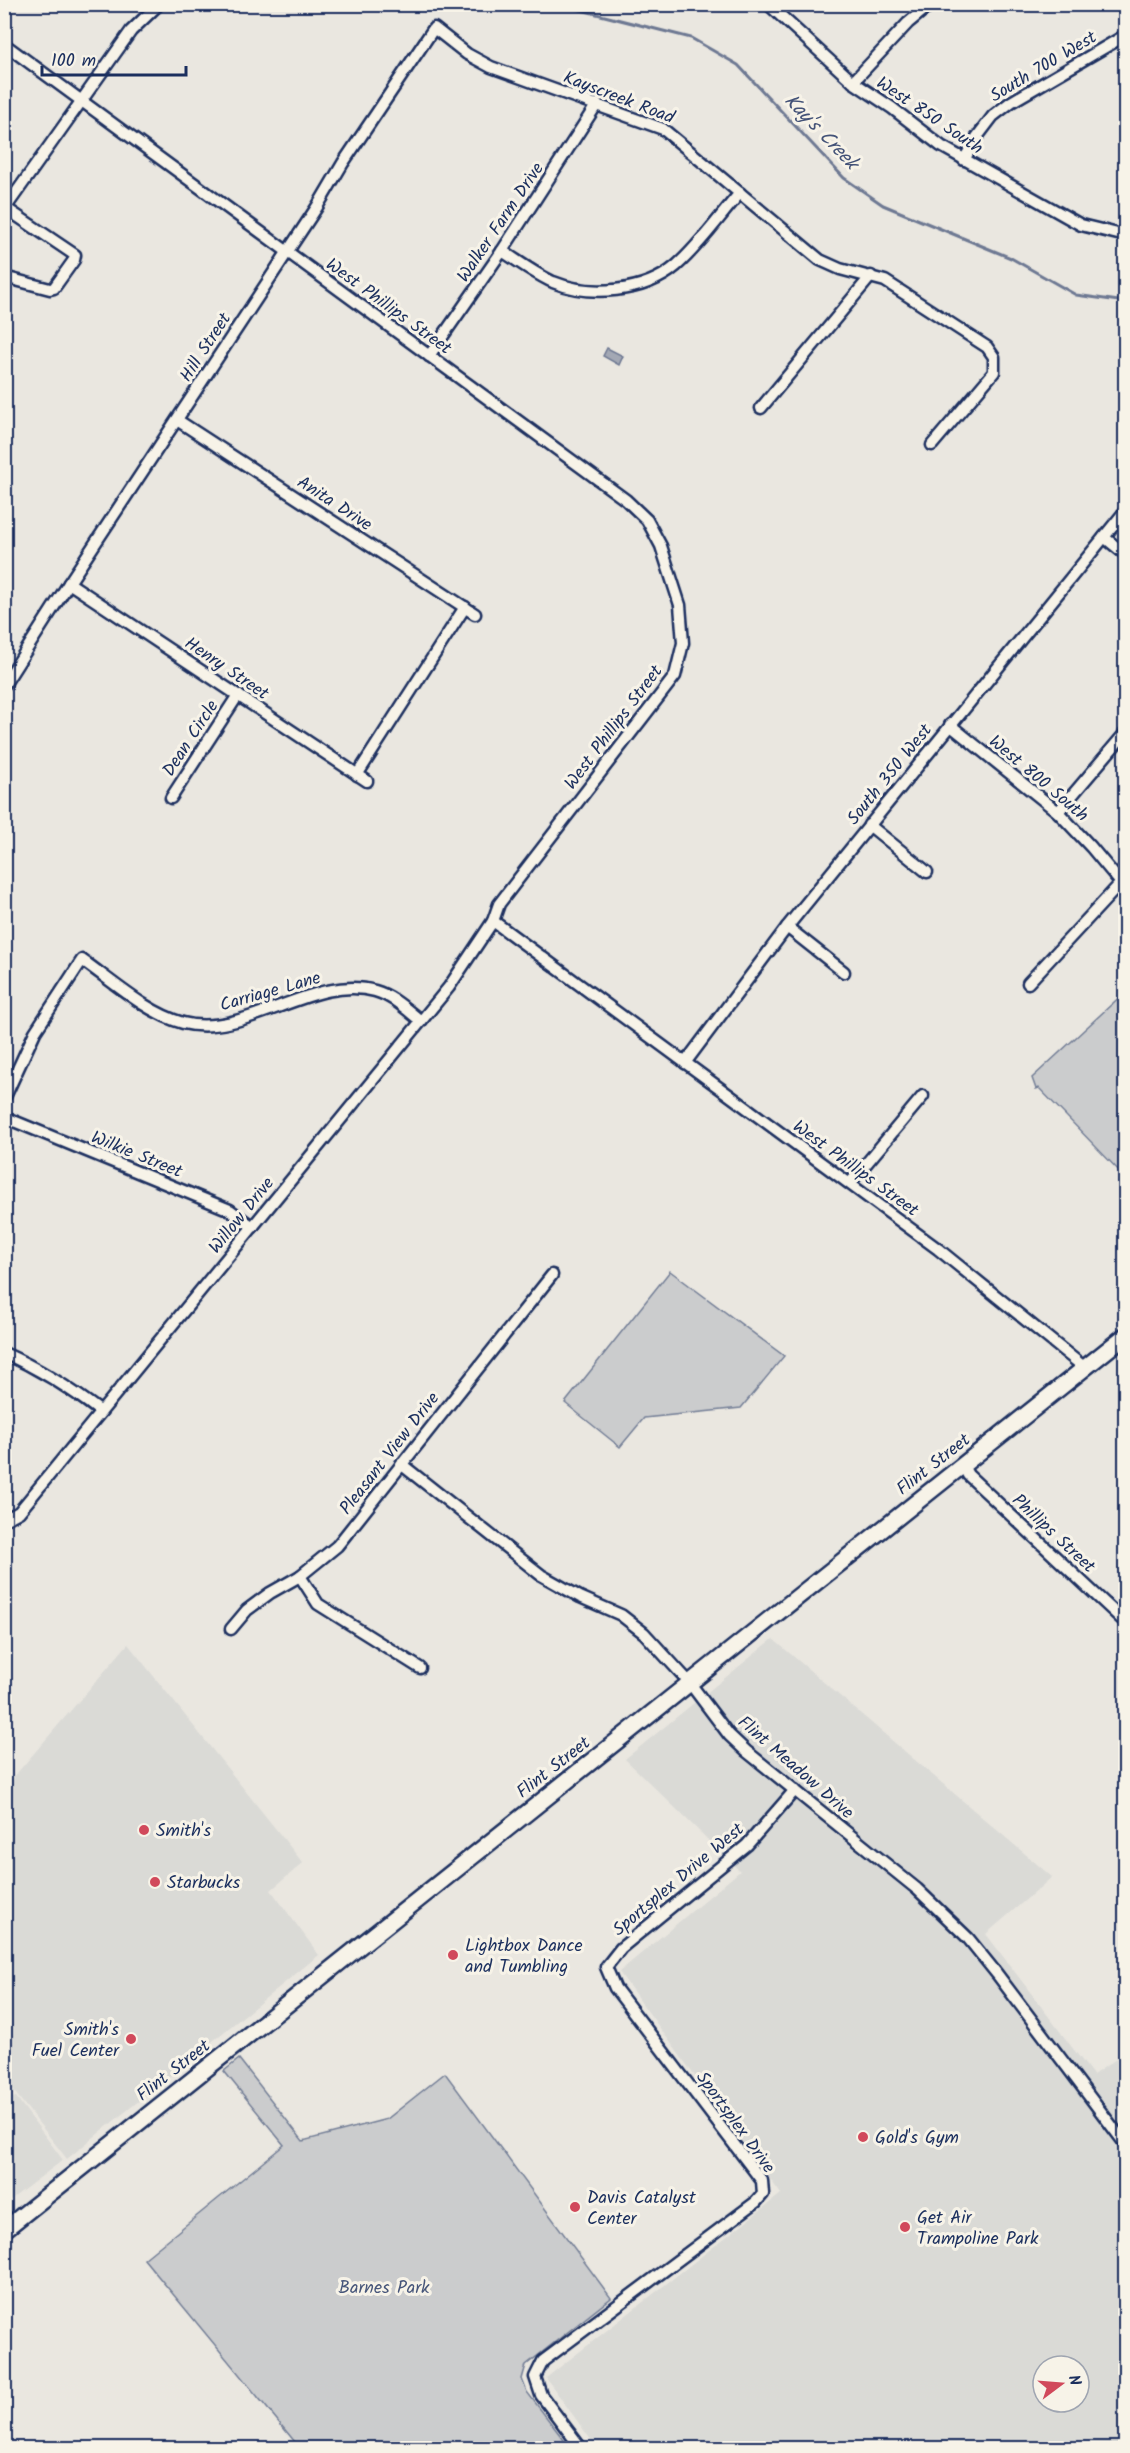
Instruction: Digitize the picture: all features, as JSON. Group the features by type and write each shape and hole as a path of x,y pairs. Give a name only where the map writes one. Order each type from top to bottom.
{"street":[{"name":"West 850 South","path":"768,4 853,82 892,108 941,146 1082,225 1125,236"},
{"path":"853,82 908,23 931,4"},
{"path":"4,277 50,289 54,288 75,260 75,255 5,208 131,31 157,5"},
{"name":"Kayscreek Road","path":"434,28 467,54 491,67 663,129 820,260 840,269 885,281 987,347 994,357 994,372 932,445"},
{"name":"Hill Street","path":"4,685 288,252 343,163 434,28"},
{"name":"South 700 West","path":"964,160 977,137 993,116 1011,102 1125,35"},
{"name":"West Phillips Street","path":"4,44 626,500 647,520 661,546 680,605 683,643 675,676 499,904 493,921 938,1249 1084,1368"},
{"name":"Walker Farm Drive","path":"429,356 502,251 597,104"},
{"path":"502,251 541,276 570,287 604,290 627,288 645,283 675,266 740,193"},
{"path":"761,408 872,276"},
{"name":"Anita Drive","path":"177,420 475,614"},
{"name":"South 350 West","path":"685,1063 787,927 1125,510"},
{"path":"1104,537 1125,555"},
{"name":"Henry Street","path":"69,583 362,778 429,662 465,607"},
{"name":"Dean Circle","path":"171,798 238,695"},
{"name":"West 800 South","path":"950,725 1058,812 1123,886"},
{"path":"1058,812 1125,732"},
{"path":"869,825 927,872"},
{"path":"1028,982 1123,886"},
{"name":"Willow Drive","path":"4,1520 19,1512 449,987 493,921"},
{"path":"787,927 844,972"},
{"name":"Carriage Lane","path":"4,1099 34,1032 82,960 161,1016 185,1023 205,1025 229,1023 330,991 356,988 376,991 393,999 421,1021"},
{"path":"850,1183 923,1096"},
{"name":"Wilkie Street","path":"4,1117 230,1210 253,1227"},
{"name":"Pleasant View Drive","path":"231,1629 247,1610 270,1593 300,1576 337,1546 552,1275"},
{"name":"Flint Street","path":"4,2230 1125,1335"},
{"path":"4,1353 62,1382 101,1412"},
{"name":"Flint Meadow Drive","path":"401,1464 541,1575 580,1597 621,1615 645,1633 689,1682 729,1734 917,1889 968,1938 1125,2145"},
{"name":"Phillips Street","path":"963,1466 968,1475 1125,1623"},
{"path":"300,1576 318,1604 420,1668"},
{"name":"Sportsplex Drive West","path":"606,1967 621,1948 747,1845 795,1790"},
{"name":"Sportsplex Drive","path":"581,2448 541,2395 535,2377 543,2361 756,2202 763,2194 762,2181 615,1988 606,1967"}],"shaded area":[{"path":"607,348 623,356 619,365 603,356"},
{"path":"773,1639 1052,1877 986,1934 1093,2075 1125,2053 1125,2448 597,2448 546,2378 781,2194 619,1972 740,1871 625,1759"},
{"path":"128,1644 303,1863 271,1890 319,1955 67,2159 9,2085 5,2086 5,1787"},
{"path":"16,2097 63,2160 5,2204 5,2100"}],"green space":[{"path":"1125,992 1125,1177 1039,1088 1036,1089 1032,1078"},
{"path":"670,1271 784,1356 741,1408 644,1418 620,1447 565,1403"},
{"name":"Barnes Park","path":"239,2059 303,2141 387,2119 445,2073 611,2298 526,2365 522,2379 527,2392 570,2448 300,2448 144,2259 284,2145 224,2071"}],"waterway":[{"name":"Kay's Creek","path":"568,4 573,8 691,38 738,65 844,178 883,205 1011,258 1076,295 1126,302"}],"place":[{"name":"Smith's","path":"144,1830"},
{"name":"Starbucks","path":"155,1882"},
{"name":"Lightbox Dance and Tumbling","path":"453,1955"},
{"name":"Smith's Fuel Center","path":"131,2039"},
{"name":"Gold's Gym","path":"863,2137"},
{"name":"Davis Catalyst Center","path":"575,2207"},
{"name":"Get Air Trampoline Park","path":"905,2227"}]}
